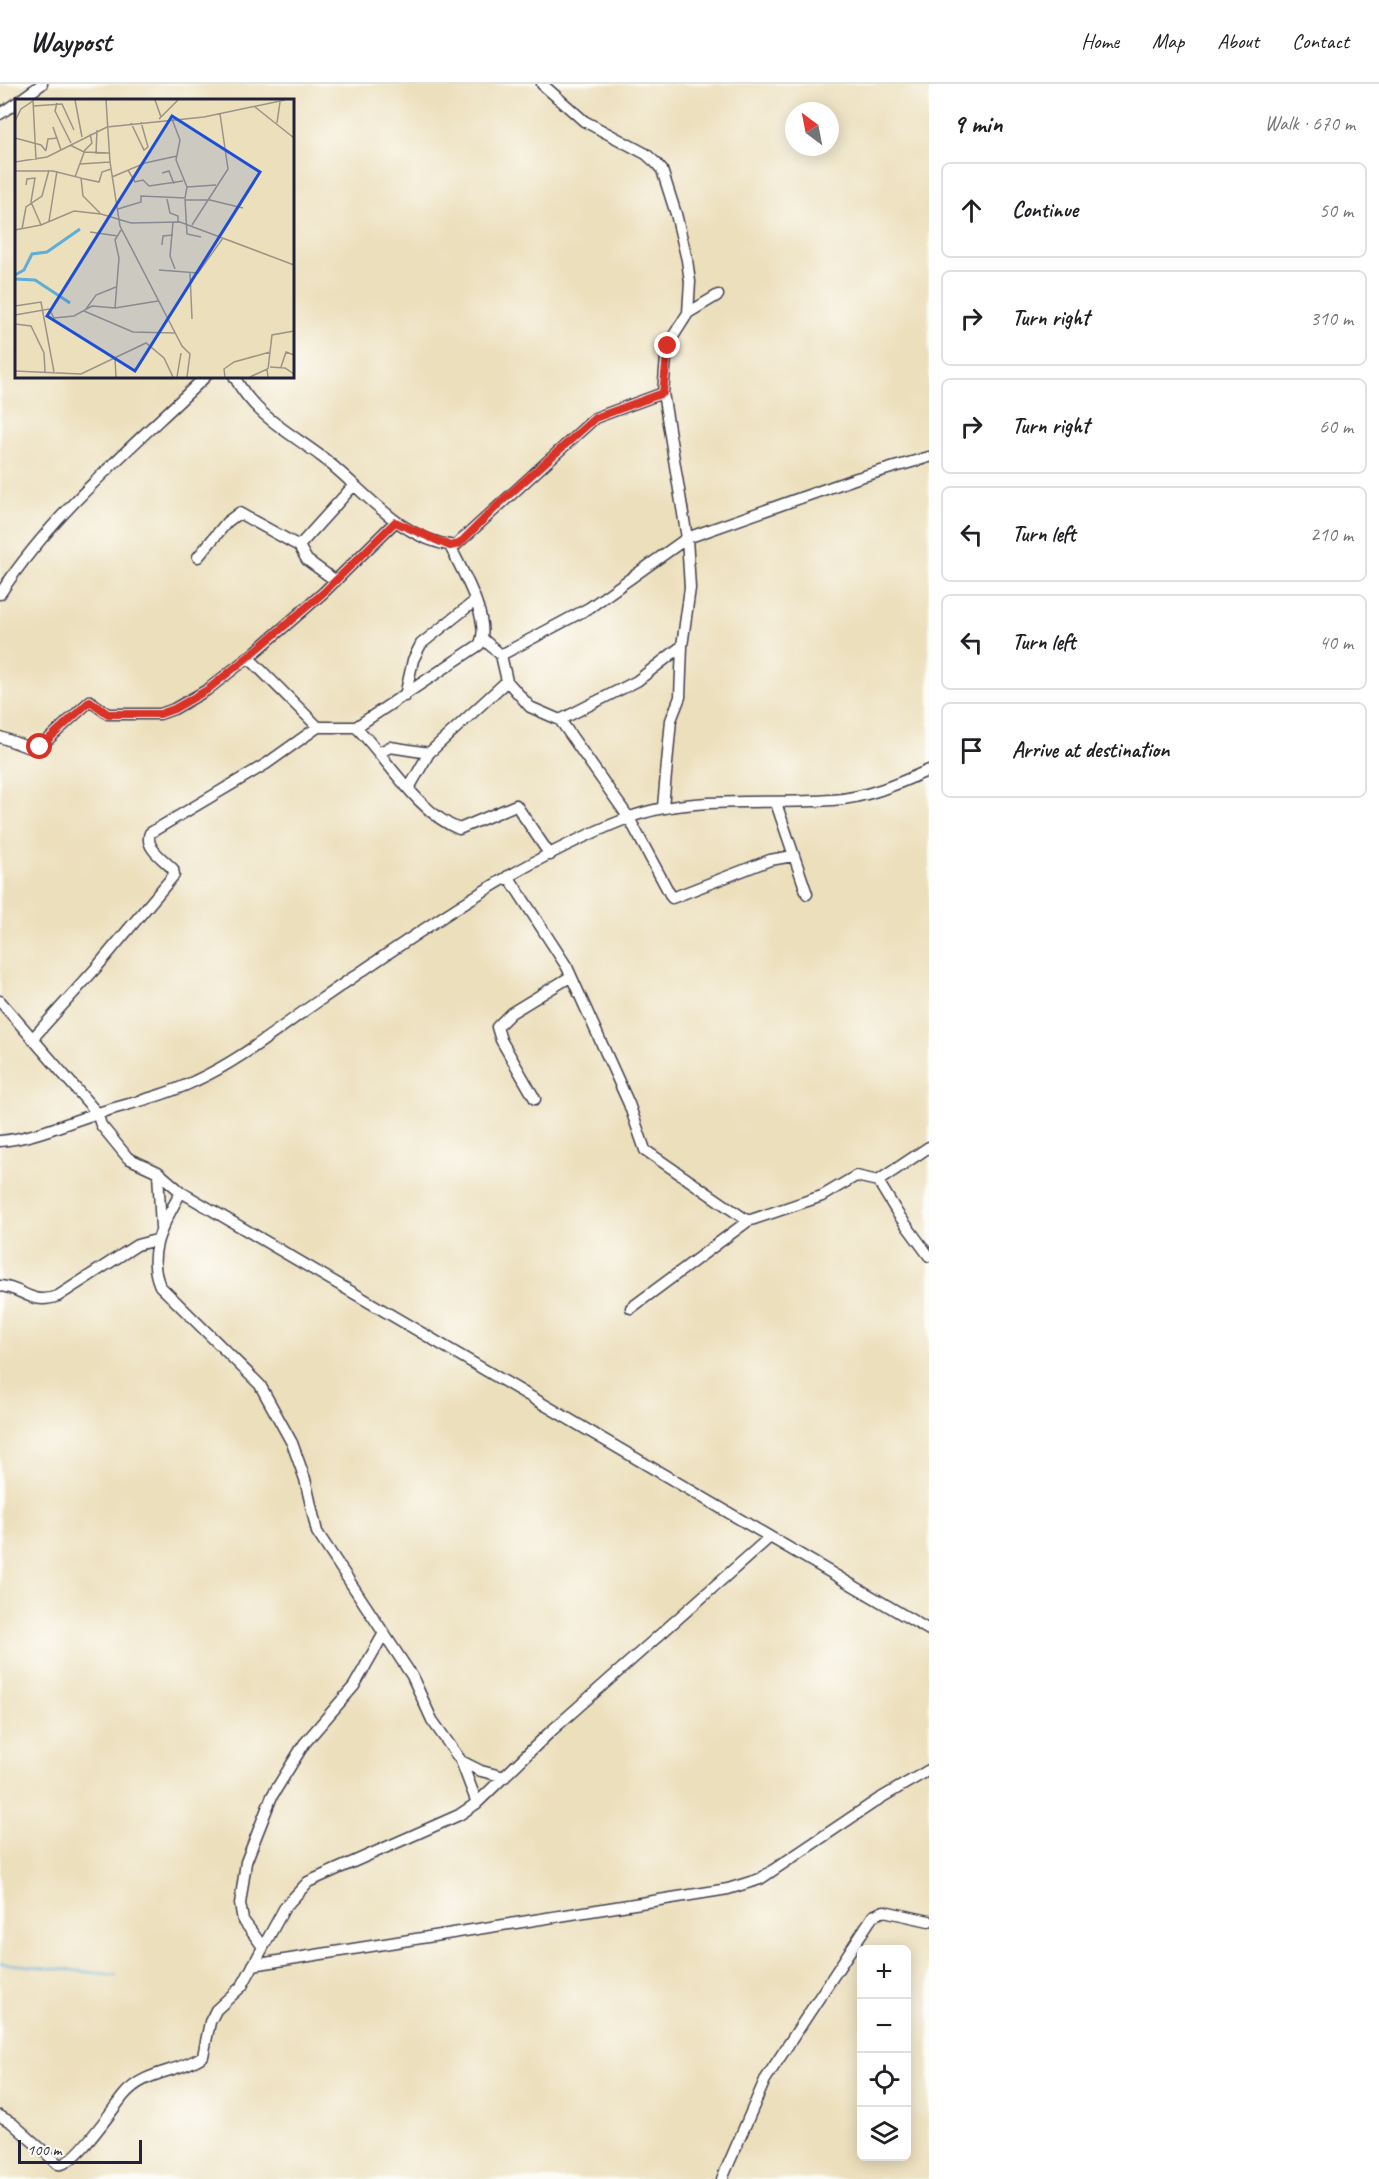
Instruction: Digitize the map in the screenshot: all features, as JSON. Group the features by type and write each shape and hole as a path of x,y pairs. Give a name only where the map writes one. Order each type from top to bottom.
{"street":[{"path":"22,99 42,84"},
{"path":"542,84 584,121 646,154 662,170 687,260 690,282 688,314"},
{"path":"0,114 15,104"},
{"path":"663,807 670,720 680,697 682,646 690,588 687,538 663,393 668,346 688,314 718,295"},
{"path":"0,594 22,561 80,497 204,378"},
{"path":"235,378 263,416 323,458 395,522 450,546 459,544 501,502 595,418 663,393"},
{"path":"501,655 615,591 687,538 857,478 929,457"},
{"path":"299,546 354,485"},
{"path":"198,557 227,522 239,513 299,546 307,560 336,581"},
{"path":"0,737 27,747 40,747 90,701 108,714 160,714 207,690 336,581 395,522"},
{"path":"33,1038 96,968 174,874 173,869 149,845 147,839 150,832 266,764 318,727 356,727 479,645 483,639 483,620 450,546"},
{"path":"405,696 413,660 421,644 475,601"},
{"path":"483,639 501,655 507,681 530,707 560,720 629,818 672,898 770,860 792,856"},
{"path":"560,720 637,681 682,646"},
{"path":"248,657 318,727"},
{"path":"409,788 429,753 507,681"},
{"path":"356,727 403,785 409,788 444,824 459,829 516,805 550,855"},
{"path":"379,753 390,747 429,753"},
{"path":"0,1141 19,1139 97,1113 144,1101 196,1081 245,1054 462,903 508,876 629,818 663,807 834,800 864,795 929,770"},
{"path":"776,803 792,856 807,894"},
{"path":"508,876 567,967 629,1104 645,1150 748,1221"},
{"path":"536,1099 501,1040 497,1027 511,1013 570,977"},
{"path":"0,1001 97,1113 101,1125 128,1158 158,1172 181,1192 929,1630"},
{"path":"631,1308 748,1221 822,1196 856,1176 878,1180 929,1147"},
{"path":"158,1172 161,1229"},
{"path":"878,1180 898,1215 929,1256"},
{"path":"181,1192 156,1240 154,1272 160,1286 260,1385 271,1400 292,1443 305,1479 317,1532 412,1676 432,1720 461,1761 477,1803"},
{"path":"0,1286 36,1300 48,1300 58,1296 137,1245 156,1240"},
{"path":"0,2116 12,2123 58,2164 63,2165 89,2140 126,2093 137,2084 151,2075 203,2056 210,2022 216,2010 242,1986 291,1899 308,1882 459,1815 477,1803 557,1726 771,1537"},
{"path":"263,1947 243,1920 240,1904 246,1862 267,1807 304,1744 354,1686 383,1635"},
{"path":"461,1761 481,1771 505,1777"},
{"path":"253,1965 728,1889 760,1879 879,1799 929,1770"},
{"path":"722,2179 765,2080 873,1916 884,1911 929,1921"}],"waterway":[{"path":"0,1963 116,1975"}],"route":[{"path":"40,747 90,701 108,714 160,714 174,709 207,690 323,593 395,522 450,546 459,544 580,429 603,413 663,393 668,346"}]}
